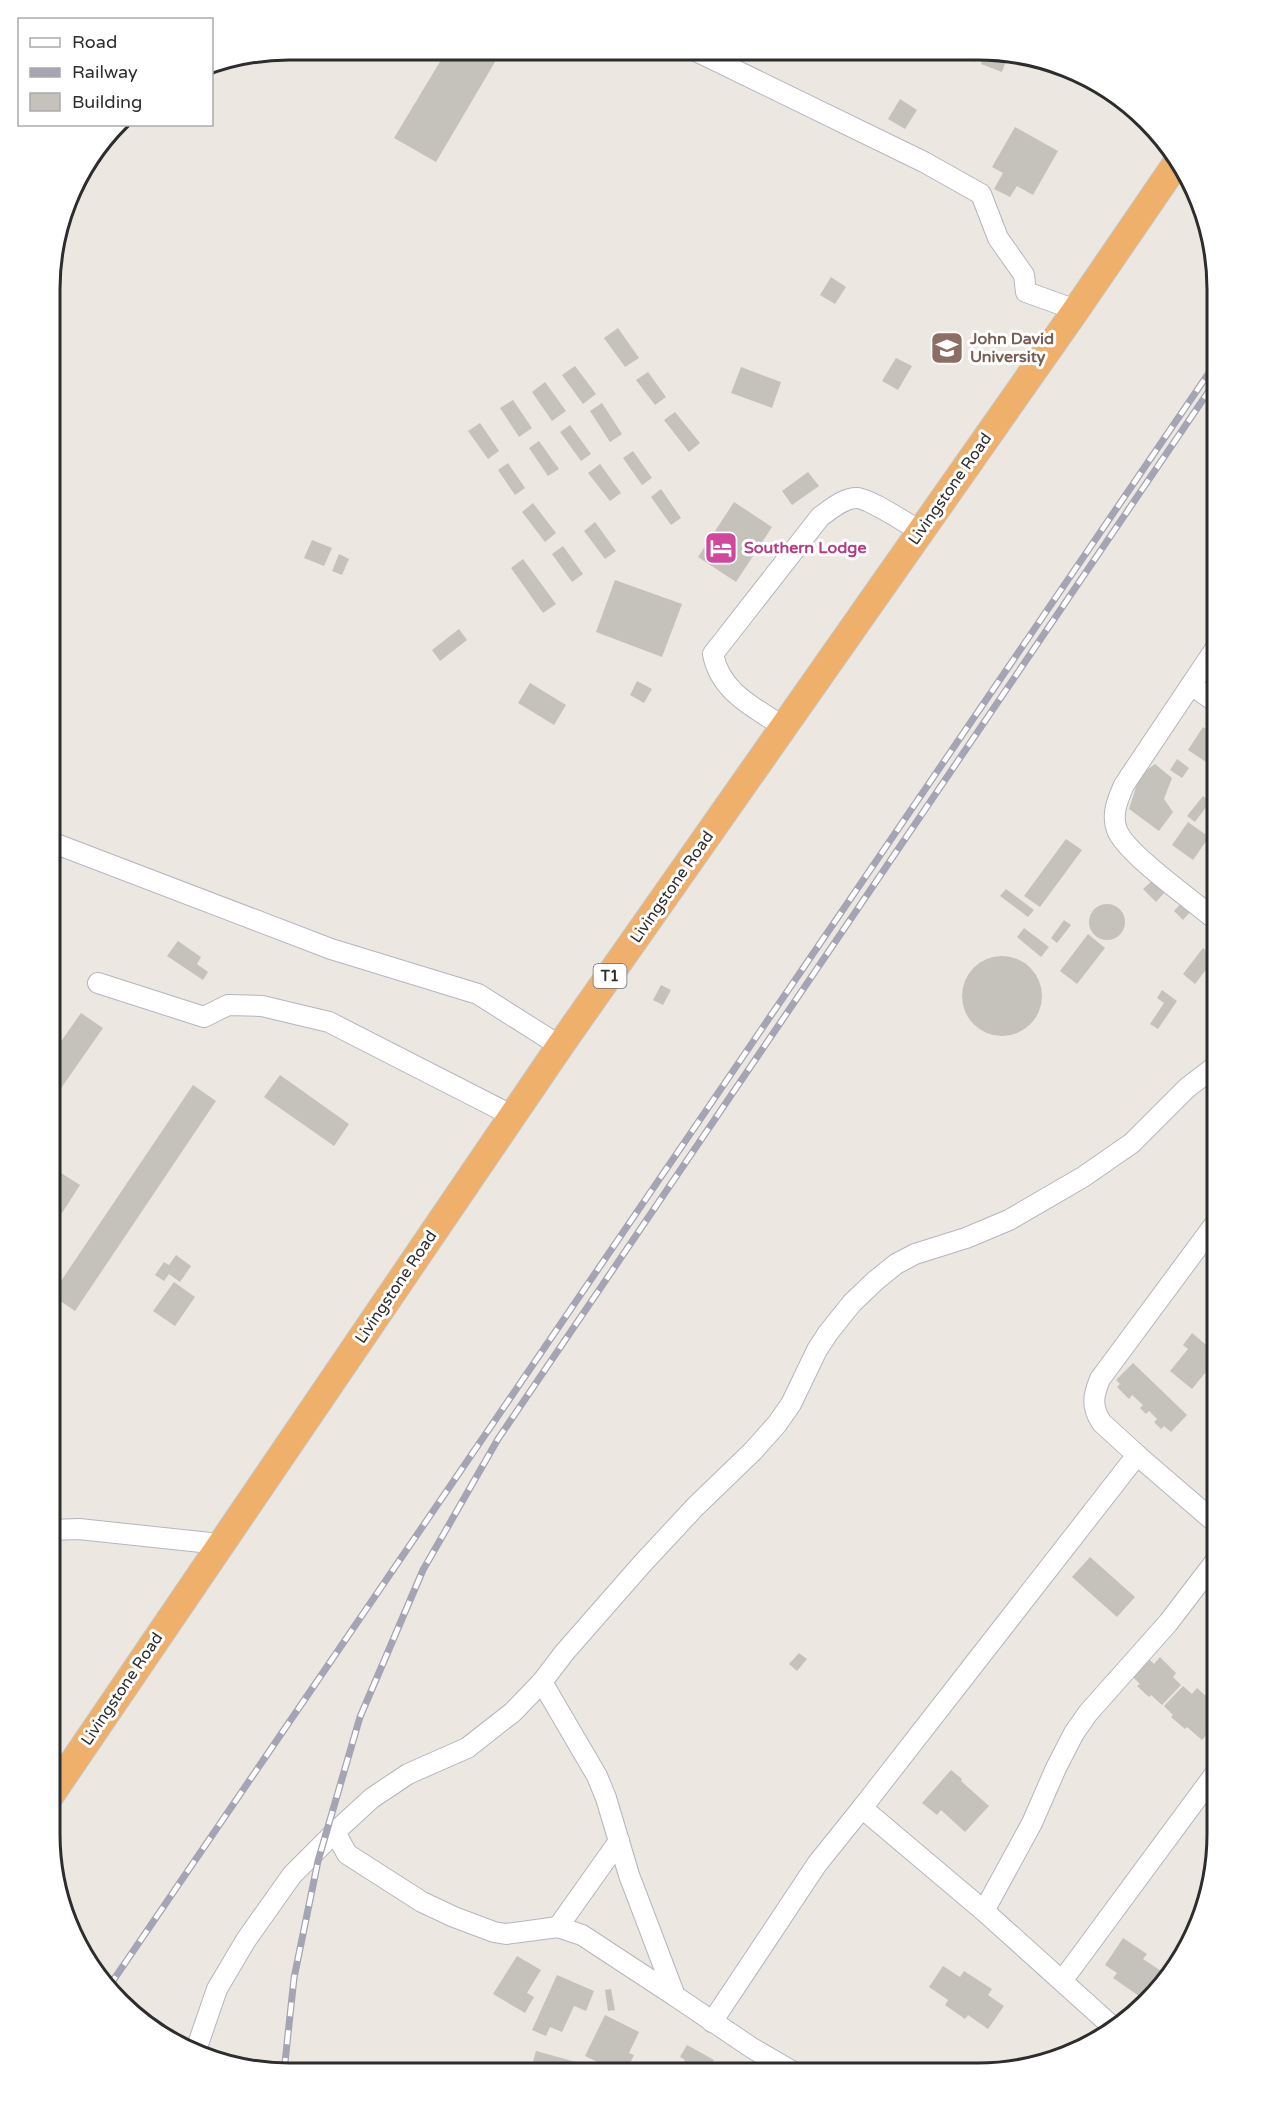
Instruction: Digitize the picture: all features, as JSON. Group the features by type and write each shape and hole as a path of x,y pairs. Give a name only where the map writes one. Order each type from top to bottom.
{"highway":[{"name":"Livingstone Road","path":"60,1781 560,1046 1172,169"}],"street":[{"path":"714,60 924,162 981,194 998,238 1024,275 1026,292 1076,310"},
{"path":"784,727 733,693 716,668 713,654 820,517 841,502 856,498 921,531"},
{"path":"1207,661 1124,784 1116,802 1114,815 1116,829 1131,851 1207,913"},
{"path":"1191,685 1207,696"},
{"path":"60,845 331,949 478,994 560,1046"},
{"path":"98,983 204,1017 228,1005 262,1006 329,1022 513,1116"},
{"path":"198,2044 217,1989 246,1940 292,1875 372,1798 401,1778 476,1743 513,1712 542,1682 642,1564 777,1424 791,1404 817,1350 852,1303 896,1264 915,1254 966,1238 1009,1220 1083,1177 1132,1143 1187,1088 1207,1073"},
{"path":"1207,1235 1100,1379 1093,1401 1102,1423 1207,1515"},
{"path":"712,2022 817,1864 1137,1455"},
{"path":"60,1530 79,1529 220,1544"},
{"path":"984,1911 1032,1823 1074,1733 1088,1713 1168,1623 1207,1572"},
{"path":"542,1682 597,1776 633,1886 675,1996"},
{"path":"1062,1981 1207,1785"},
{"path":"862,1808 984,1911 1108,2022"},
{"path":"335,1832 347,1854 422,1902 454,1917 494,1932 506,1934 558,1927 582,1935 712,2022 779,2063"},
{"path":"558,1927 619,1841"}],"building":[{"path":"441,60 496,60 436,162 394,138"},
{"path":"983,60 1006,62 1002,72 981,64"},
{"path":"900,99 917,110 905,129 888,119"},
{"path":"1015,127 1058,151 1033,195 1017,186 1010,197 994,189 1003,173 992,167"},
{"path":"831,277 846,287 835,304 820,295"},
{"path":"618,328 639,358 625,367 604,338"},
{"path":"896,358 912,366 898,390 882,381"},
{"path":"575,366 596,394 583,404 562,375"},
{"path":"741,367 781,382 772,408 731,393"},
{"path":"648,372 666,397 655,405 636,380"},
{"path":"545,382 566,411 552,421 532,392"},
{"path":"513,400 532,428 519,437 500,408"},
{"path":"602,403 622,434 610,442 590,411"},
{"path":"675,412 700,443 689,452 664,420"},
{"path":"480,423 499,451 488,459 468,431"},
{"path":"570,425 591,454 581,461 560,432"},
{"path":"539,441 559,469 548,476 529,448"},
{"path":"633,451 652,478 642,485 623,458"},
{"path":"508,463 525,488 515,495 498,470"},
{"path":"600,464 621,493 610,501 588,473"},
{"path":"808,472 819,486 792,505 782,491"},
{"path":"661,489 681,518 671,525 651,497"},
{"path":"734,502 772,527 736,582 698,557"},
{"path":"533,503 556,533 545,542 522,512"},
{"path":"595,522 616,551 605,559 584,531"},
{"path":"312,540 332,548 324,566 304,558"},
{"path":"563,546 583,574 572,582 552,554"},
{"path":"339,554 349,559 342,575 332,571"},
{"path":"523,559 556,604 543,613 511,568"},
{"path":"615,580 682,604 662,657 596,632"},
{"path":"459,629 467,640 440,661 432,650"},
{"path":"637,681 652,689 644,703 630,695"},
{"path":"530,683 566,705 554,725 518,703"},
{"path":"1203,727 1207,730 1207,763 1188,750"},
{"path":"1177,759 1189,768 1182,778 1170,770"},
{"path":"1155,764 1172,778 1164,799 1173,812 1159,831 1129,809 1140,775"},
{"path":"1203,796 1207,799 1207,806 1195,822 1187,816"},
{"path":"1188,822 1207,836 1207,840 1193,860 1172,845"},
{"path":"1066,839 1082,850 1040,907 1024,896"},
{"path":"1153,880 1165,892 1156,902 1143,889"},
{"path":"1006,889 1034,910 1028,917 1000,896"},
{"path":"1183,901 1192,910 1183,920 1174,911"},
{"path":"1107,904 1119,910 1125,922 1119,934 1107,940 1095,934 1089,922 1095,910"},
{"path":"1064,920 1071,925 1057,943 1051,938"},
{"path":"1024,928 1049,947 1041,957 1017,937"},
{"path":"1088,934 1105,948 1077,984 1060,971"},
{"path":"178,941 201,957 197,964 208,972 203,980 167,956"},
{"path":"1203,948 1207,951 1207,968 1195,984 1183,974"},
{"path":"1002,956 1017,959 1030,968 1039,981 1042,996 1039,1011 1030,1024 1017,1033 1002,1036 987,1033 974,1024 965,1011 962,996 965,981 974,968 987,959"},
{"path":"661,985 671,990 663,1005 653,1000"},
{"path":"1162,990 1177,1001 1158,1029 1150,1024 1164,1003 1157,998"},
{"path":"81,1013 103,1028 60,1090 60,1043"},
{"path":"280,1075 349,1124 334,1146 264,1097"},
{"path":"193,1085 216,1101 75,1311 60,1301 61,1281"},
{"path":"60,1172 80,1185 62,1213 60,1212"},
{"path":"176,1255 191,1266 180,1282 169,1274 164,1281 155,1275 164,1262 169,1265"},
{"path":"174,1282 195,1297 175,1326 153,1311"},
{"path":"1192,1333 1207,1346 1207,1371 1192,1389 1170,1371 1188,1349 1183,1345"},
{"path":"1133,1363 1187,1415 1171,1432 1164,1426 1161,1429 1154,1422 1157,1419 1149,1411 1146,1414 1140,1408 1143,1405 1132,1395 1129,1399 1117,1387 1120,1384 1116,1380"},
{"path":"1090,1557 1135,1597 1117,1617 1072,1577"},
{"path":"799,1653 807,1659 797,1671 789,1664"},
{"path":"1146,1656 1154,1664 1160,1657 1176,1673 1173,1677 1181,1685 1162,1705 1137,1686 1140,1684 1129,1673"},
{"path":"1183,1686 1192,1694 1197,1688 1207,1697 1207,1734 1202,1740 1187,1727 1185,1729 1171,1717 1173,1715 1164,1706"},
{"path":"951,1770 989,1806 965,1832 941,1810 937,1815 922,1803"},
{"path":"1123,1938 1147,1954 1143,1959 1161,1971 1164,1967 1160,1973 1150,1985 1139,1996 1113,1978 1117,1973 1105,1965"},
{"path":"517,1956 541,1970 527,1993 534,1997 525,2013 493,1994"},
{"path":"943,1966 960,1977 964,1971 992,1989 988,1995 1004,2006 988,2029 968,2015 965,2019 945,2005 948,2000 929,1987"},
{"path":"557,1975 594,1991 586,2011 574,2006 562,2032 550,2027 546,2036 532,2030"},
{"path":"611,1989 615,2010 608,2011 605,1990"},
{"path":"605,2015 639,2032 629,2053 634,2055 630,2063 599,2063 585,2056"},
{"path":"687,2045 714,2060 712,2063 683,2063 685,2060 680,2057"},
{"path":"536,2051 580,2063 533,2063"}],"railway":[{"path":"113,1980 1207,376"},
{"path":"285,2063 294,1978 318,1861 360,1717 423,1570 498,1439 1207,394"}],"place":[{"name":"John David University","path":"947,348"},
{"name":"Southern Lodge","path":"721,548"}]}
